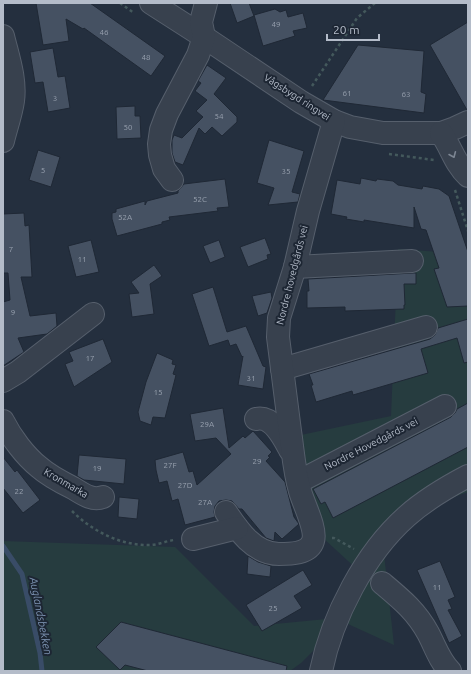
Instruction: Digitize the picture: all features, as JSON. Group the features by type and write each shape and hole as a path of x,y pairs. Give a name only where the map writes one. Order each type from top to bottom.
{"street":[{"name":"Vågsbygd ringvei","path":"151,3 301,102 334,121 350,127 382,133 441,133 468,122"},
{"path":"172,180 164,169 160,155 159,144 161,130 167,114 198,56 204,37 201,22 206,3"},
{"path":"3,36 13,84 13,101 3,142"},
{"name":"Nordre hovedgårds vei","path":"314,540 298,482 293,457 278,337 279,318 295,267 308,211 334,121"},
{"path":"441,133 447,141 459,166 461,179"},
{"name":"Nordre Hovedgårds vei","path":"295,267 412,260"},
{"path":"3,381 24,368 93,314"},
{"path":"282,369 426,326"},
{"name":"Nordre Hovedgårds vei","path":"298,482 445,406"},
{"name":"Nordre hovedgårds vei","path":"256,419 259,418 270,422 277,428 293,457"},
{"name":"Kronmarka","path":"3,421 15,441 38,466 51,476 89,497 98,499 103,497"},
{"path":"321,671 330,635 350,591 361,572 388,536 407,516 446,488 468,476"},
{"path":"193,539 232,520 257,548 274,554 294,554 309,547 314,540"},
{"path":"382,583 407,604 418,617 444,664 450,671"}],"path":[{"path":"301,102 357,18 375,3"},
{"path":"461,179 468,231"},
{"path":"68,508 84,523 130,544 152,546 168,540 193,539"},
{"path":"314,540 334,538 356,550"}],"green space":[{"path":"398,249 468,254 468,492 425,507 384,554 394,645 337,619 329,635 301,663 290,671 3,671 3,541 175,547 254,626 337,618 360,572 310,526 296,436 391,416"}],"building":[{"path":"36,3 90,3 165,56 151,76 84,28 83,29 66,19 69,41 43,45"},
{"path":"230,3 249,3 254,16 237,23"},
{"path":"275,9 280,12 286,10 288,17 303,13 307,28 293,31 295,36 263,46 254,15"},
{"path":"468,22 468,110 467,110 430,45"},
{"path":"358,45 424,51 421,92 426,94 424,113 323,100"},
{"path":"53,48 58,77 65,76 70,108 48,112 43,82 35,83 30,52"},
{"path":"207,65 226,78 214,94 237,117 237,122 222,136 212,127 205,134 199,128 183,165 175,162 172,153 172,140 174,135 182,138 203,117 196,111 207,100 195,91 201,83 198,81"},
{"path":"135,106 135,116 140,116 141,138 117,139 116,107"},
{"path":"269,140 304,151 292,192 300,194 298,202 268,205 274,188 257,183"},
{"path":"38,150 60,157 51,187 29,180"},
{"path":"361,178 376,181 377,179 393,181 398,185 422,189 423,186 439,189 449,196 468,252 468,306 447,307 434,269 439,268 426,230 421,229 414,207 414,228 364,220 364,222 346,219 347,217 331,214 337,180 360,184"},
{"path":"225,179 229,207 217,208 218,211 169,217 170,220 162,222 162,224 117,236 112,219 112,213 116,212 116,209 145,201 145,205 147,201 178,193 184,184"},
{"path":"24,213 25,226 29,225 32,277 21,277 30,316 56,313 57,326 47,334 18,338 24,352 3,366 3,302 10,300 8,273 3,273 3,214"},
{"path":"265,238 271,254 267,255 268,259 248,267 240,247"},
{"path":"91,240 99,272 76,277 68,246"},
{"path":"219,240 225,257 210,263 203,246"},
{"path":"154,265 162,276 150,284 154,314 132,317 129,294 139,293 131,282"},
{"path":"416,273 416,284 404,284 404,309 345,311 345,307 307,308 307,291 309,291 308,279"},
{"path":"213,287 227,332 246,326 263,366 266,367 263,389 238,385 243,356 242,357 236,344 230,346 228,340 209,346 192,294"},
{"path":"271,292 272,298 267,313 258,316 252,296"},
{"path":"468,319 468,362 464,363 457,338 421,349 428,373 353,395 352,391 316,402 311,385 313,385 309,374 430,339 435,335 438,328"},
{"path":"103,339 112,362 74,387 65,364 73,361 69,352"},
{"path":"157,353 173,360 172,364 176,365 173,374 176,375 165,418 153,417 151,425 140,421 138,412 146,382"},
{"path":"468,403 468,447 333,518 325,502 321,504 313,489 451,417 457,409"},
{"path":"223,408 229,448 243,436 245,438 253,431 272,452 266,461 285,482 294,517 299,524 282,539 275,532 274,541 266,538 242,509 239,509 232,501 226,500 219,501 215,506 215,517 185,525 178,499 172,501 167,481 159,483 155,460 183,452 189,472 193,471 197,485 231,454 216,438 195,441 190,414"},
{"path":"79,455 126,459 124,484 84,480 77,476"},
{"path":"3,457 15,472 17,470 40,500 23,513 3,488"},
{"path":"119,497 139,499 137,519 118,517"},
{"path":"248,556 258,562 271,566 270,577 247,574"},
{"path":"440,561 455,597 448,600 452,609 448,610 462,636 449,643 417,570"},
{"path":"303,570 312,585 294,596 302,608 262,631 246,605"},
{"path":"121,622 287,666 286,671 148,671 125,665 120,670 96,647"}],"waterway":[{"name":"Auglandsbekken","path":"3,546 22,574 40,653 42,671"}]}
